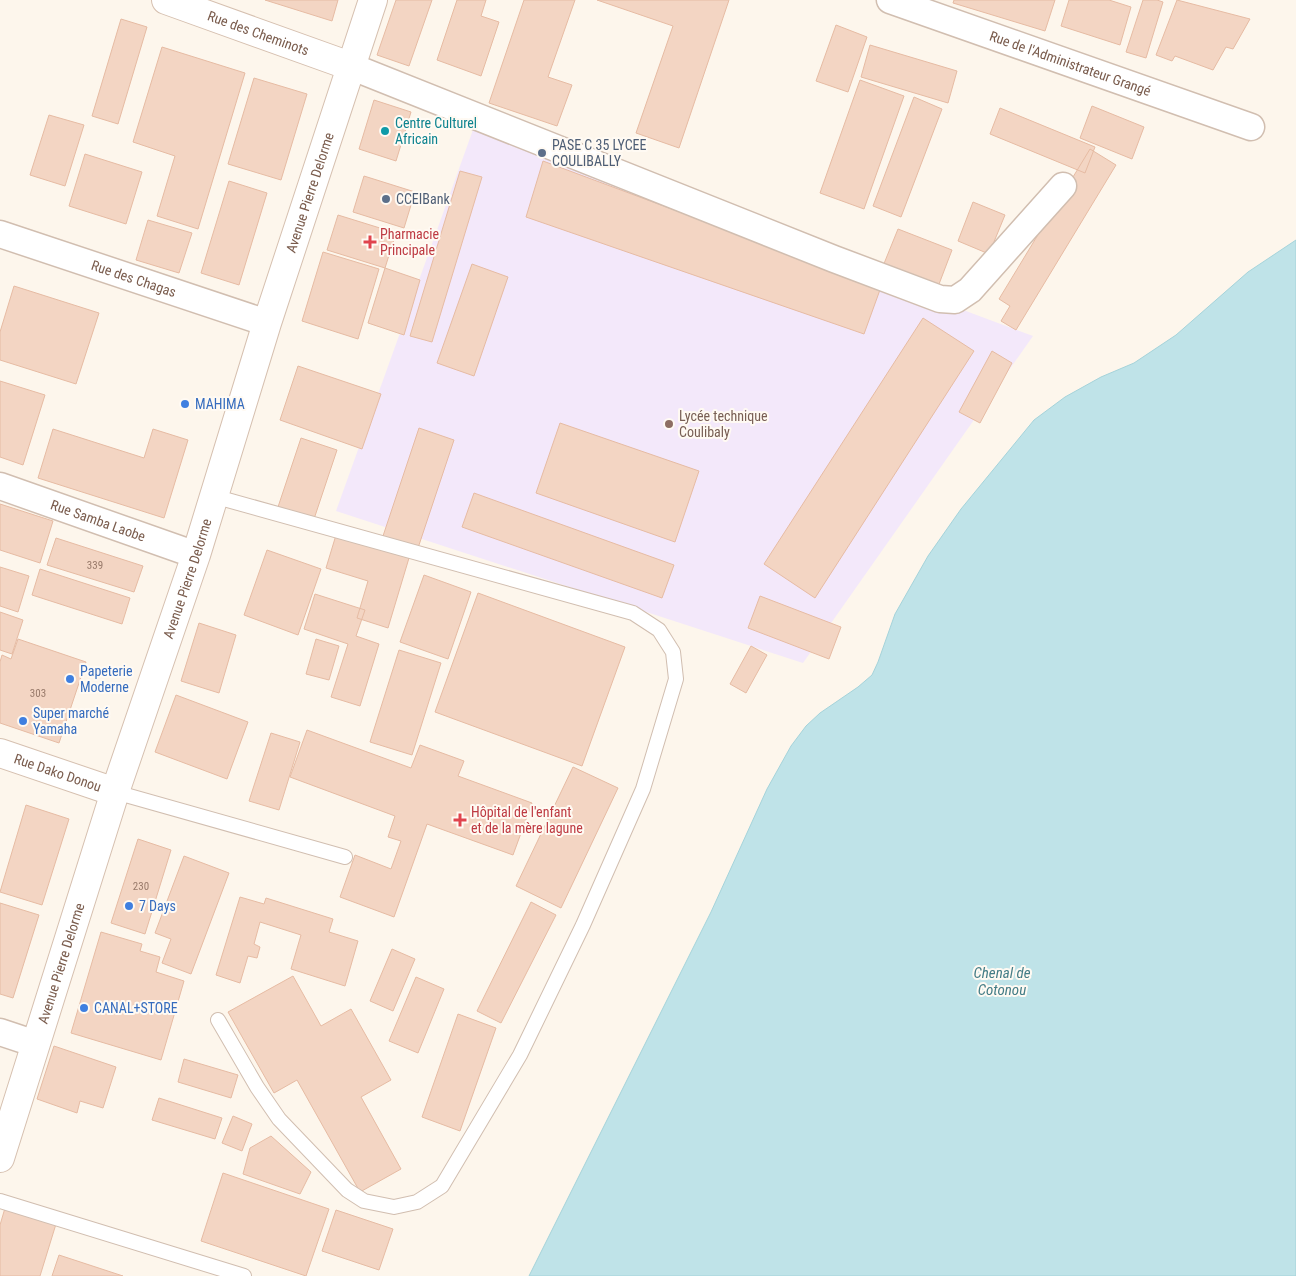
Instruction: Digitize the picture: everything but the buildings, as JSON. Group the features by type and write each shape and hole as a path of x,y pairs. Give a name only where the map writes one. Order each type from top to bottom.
{"main road":[{"name":"Rue des Cheminots","path":"166,0 350,66"},
{"name":"Avenue Pierre Delorme","path":"0,1158 115,792 196,555 267,324 373,0"},
{"name":"Rue Dako Donou","path":"0,753 115,792"}],"street":[{"name":"Rue de l'Administrateur Grangé","path":"890,0 1252,127"},
{"path":"350,66 834,259 940,299 955,300 970,290 1063,186"},
{"name":"Rue des Chagas","path":"0,234 267,324"},
{"name":"Rue Samba Laobe","path":"0,486 196,555"},
{"path":"0,1032 36,1044"}],"lane":[{"path":"213,496 633,613 659,630 673,652 676,679 643,789 584,925 520,1055 442,1186 417,1202 394,1207 364,1201 347,1190 279,1119 257,1087 218,1020"},
{"path":"115,792 345,857"},
{"path":"0,1201 244,1276"}],"shaded area":[{"name":"Lycée technique Coulibaly","path":"474,127 1033,336 803,663 336,511"}],"water":[{"name":"Chenal de Cotonou","path":"1296,240 1296,1276 529,1276 711,912 767,789 791,746 806,726 820,713 872,675 895,614 928,556 961,509 1034,420 1065,397 1101,377 1134,363 1176,335 1248,272"}],"place":[{"name":"Centre Culturel Africain","path":"385,131"},
{"name":"PASE C 35 LYCEE COULIBALLY","path":"542,153"},
{"name":"CCEIBank","path":"386,199"},
{"name":"Pharmacie Principale","path":"370,242"},
{"name":"MAHIMA","path":"185,404"},
{"name":"Lycée technique Coulibaly","path":"669,424"},
{"name":"Papeterie Moderne","path":"70,679"},
{"name":"Super marché Yamaha","path":"23,721"},
{"name":"Hôpital de l'enfant et de la mère lagune","path":"460,820"},
{"name":"7 Days","path":"129,906"},
{"name":"CANAL+STORE","path":"84,1008"}]}
